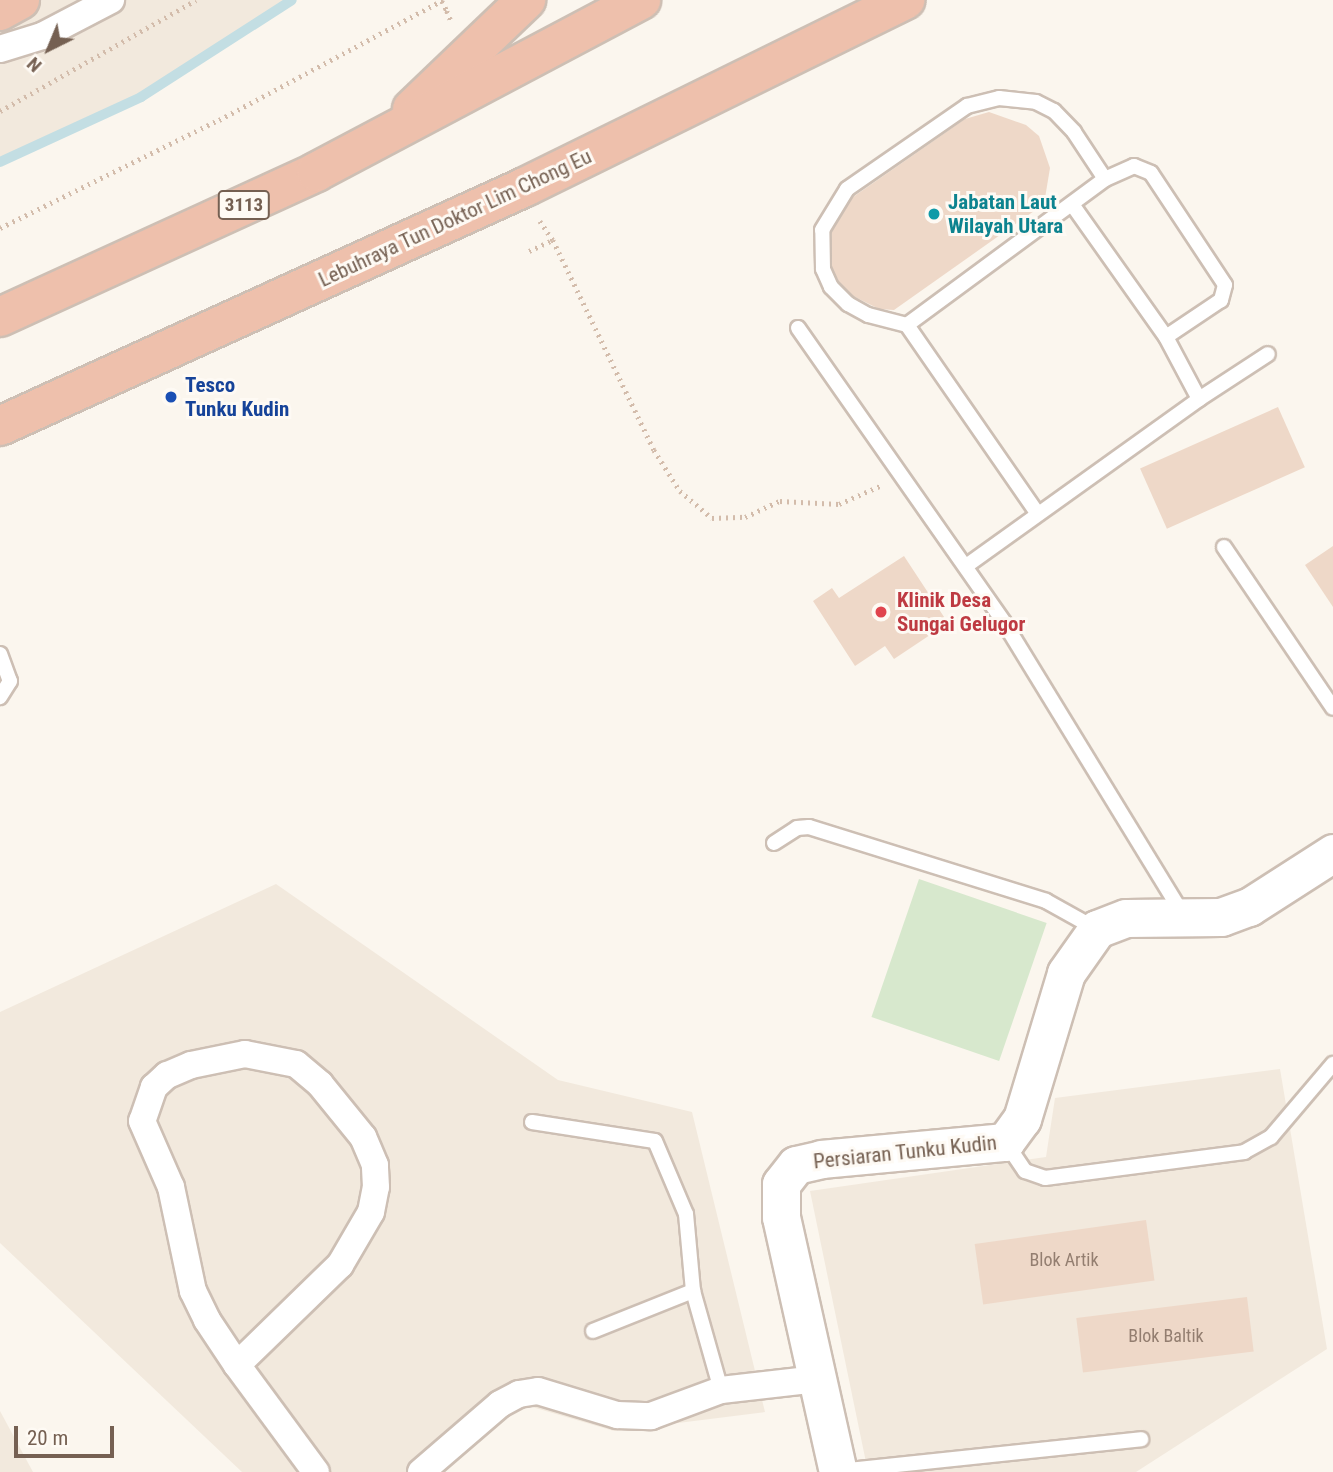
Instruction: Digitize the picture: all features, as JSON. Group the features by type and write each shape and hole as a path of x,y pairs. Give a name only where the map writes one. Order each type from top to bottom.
{"highway":[{"path":"0,11 20,0"},
{"path":"386,135 526,0"},
{"name":"3113","path":"0,317 386,135 641,0"},
{"name":"Lebuhraya Tun Doktor Lim Chong Eu","path":"0,426 525,187 905,0"}],"street":[{"path":"0,48 42,36 111,0"},
{"path":"1097,929 1126,918 1186,920 1221,917 1250,906 1333,853"},
{"name":"Persiaran Tunku Kudin","path":"838,1472 781,1217 782,1184 796,1166 821,1159 1005,1142 1022,1119 1066,973 1097,929"},
{"path":"237,1365 340,1265 372,1212 376,1187 375,1165 363,1137 320,1084 296,1064 245,1054 191,1065 167,1075 154,1087 142,1121 171,1187 193,1291 237,1365 316,1472"},
{"path":"421,1472 500,1404 519,1394 538,1391 617,1415 651,1416 722,1390 817,1379"}],"lane":[{"path":"1037,513 907,325 868,315 848,304 831,287 823,269 822,230 847,189 967,106 999,98 1036,102 1054,111 1105,179"},
{"path":"907,325 1105,179 1134,166 1151,173 1225,285 1221,300 1166,337"},
{"path":"1072,204 1166,337 1199,399"},
{"path":"798,328 966,566 1186,920"},
{"path":"966,566 1199,399 1268,354"},
{"path":"1224,547 1333,708"},
{"path":"0,654 10,681 0,697"},
{"path":"774,843 809,827 876,845 1046,901 1097,929"},
{"path":"1005,1142 1025,1171 1045,1178 1244,1152 1271,1137 1333,1064"},
{"path":"532,1122 655,1141 687,1214 693,1291 722,1390"},
{"path":"593,1331 693,1291"},
{"path":"838,1472 1141,1439"}],"path":[{"path":"0,111 36,94 96,53 196,0"},
{"path":"0,228 219,120 442,0 447,11 442,14"},
{"path":"533,224 542,220 553,240 654,450 680,491 712,518 745,517 780,501 839,504 901,474"},
{"path":"529,251 553,240"}],"shaded area":[{"path":"0,0 292,0 141,97 0,162"},
{"path":"276,884 558,1080 692,1112 765,1412 614,1431 522,1404 440,1472 242,1472 0,1243 0,1012"},
{"path":"1280,1069 1327,1349 1136,1472 868,1472 810,1191 1046,1157 1055,1098"},
{"path":"0,1411 33,1472 0,1472"}],"green space":[{"path":"919,879 1047,923 999,1061 871,1017"}],"building":[{"name":"Jabatan Laut Wilayah Utara","path":"989,112 1026,125 1039,136 1050,168 1044,204 894,310 879,309 845,292 826,259 833,211 965,119"},
{"path":"1278,407 1305,467 1167,529 1140,468"},
{"path":"1333,546 1333,607 1305,565"},
{"name":"Klinik Desa Sungai Gelugor","path":"904,556 948,623 894,659 885,646 855,666 813,601 832,588 839,598"},
{"path":"1146,1220 1154,1280 983,1304 975,1244"},
{"path":"1247,1297 1254,1352 1083,1373 1076,1318"}],"waterway":[{"path":"0,162 141,97 292,0"}],"place":[{"name":"Jabatan Laut Wilayah Utara","path":"934,214"},
{"name":"Tesco Tunku Kudin","path":"171,397"},
{"name":"Klinik Desa Sungai Gelugor","path":"881,612"}]}
